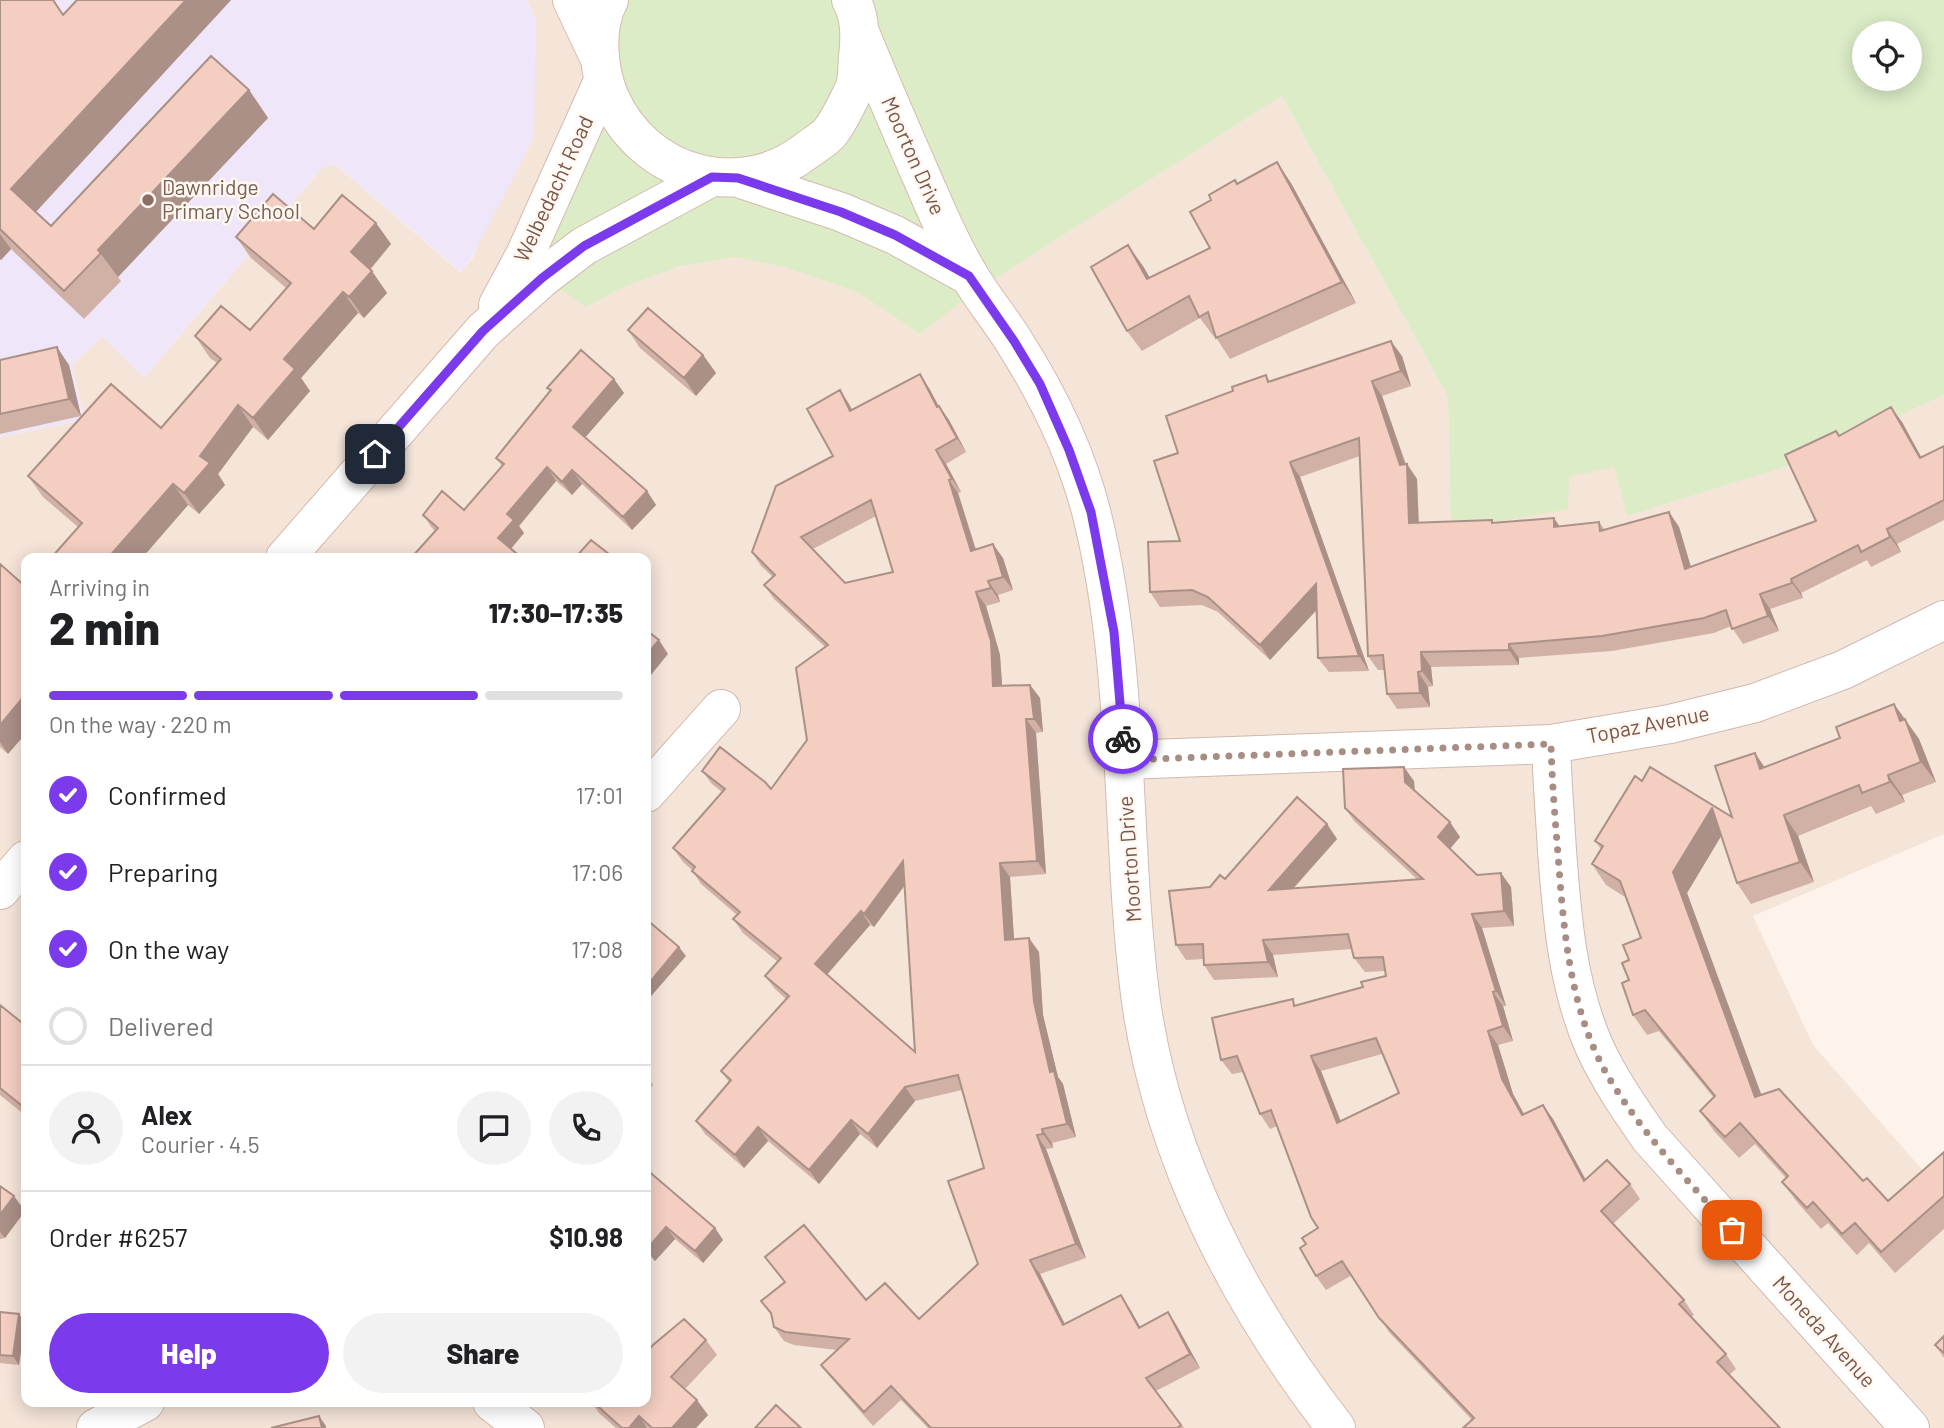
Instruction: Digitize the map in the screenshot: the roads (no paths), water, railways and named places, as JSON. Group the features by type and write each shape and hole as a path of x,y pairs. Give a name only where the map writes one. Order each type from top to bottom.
{"street":[{"path":"572,0 601,69"},
{"path":"601,69 604,9 609,0"},
{"name":"Moorton Drive","path":"855,10 934,206 969,276 1040,384 1069,450 1091,512 1114,632 1141,996 1158,1083 1182,1159 1228,1264 1308,1392 1336,1428"},
{"name":"Welbedacht Road","path":"289,553 483,331 542,278 584,246 725,178 789,164 830,132 855,87 855,10"},
{"name":"Moorton Drive","path":"601,69 618,116 643,146 675,166 841,212 895,235 969,276"},
{"name":"Welbedacht Road","path":"483,331 526,255 601,69"},
{"name":"Topaz Avenue","path":"1124,760 1551,744 1670,723 1755,704 1843,670 1944,620"},
{"path":"651,787 721,709"},
{"name":"Moneda Avenue","path":"1551,744 1566,946 1574,990 1593,1044 1612,1084 1650,1138 1910,1428"},
{"path":"0,890 21,866"},
{"path":"96,1428 136,1407"},
{"path":"498,1407 525,1428"}],"place":[{"name":"Dawnridge Primary School","path":"148,200"}]}
